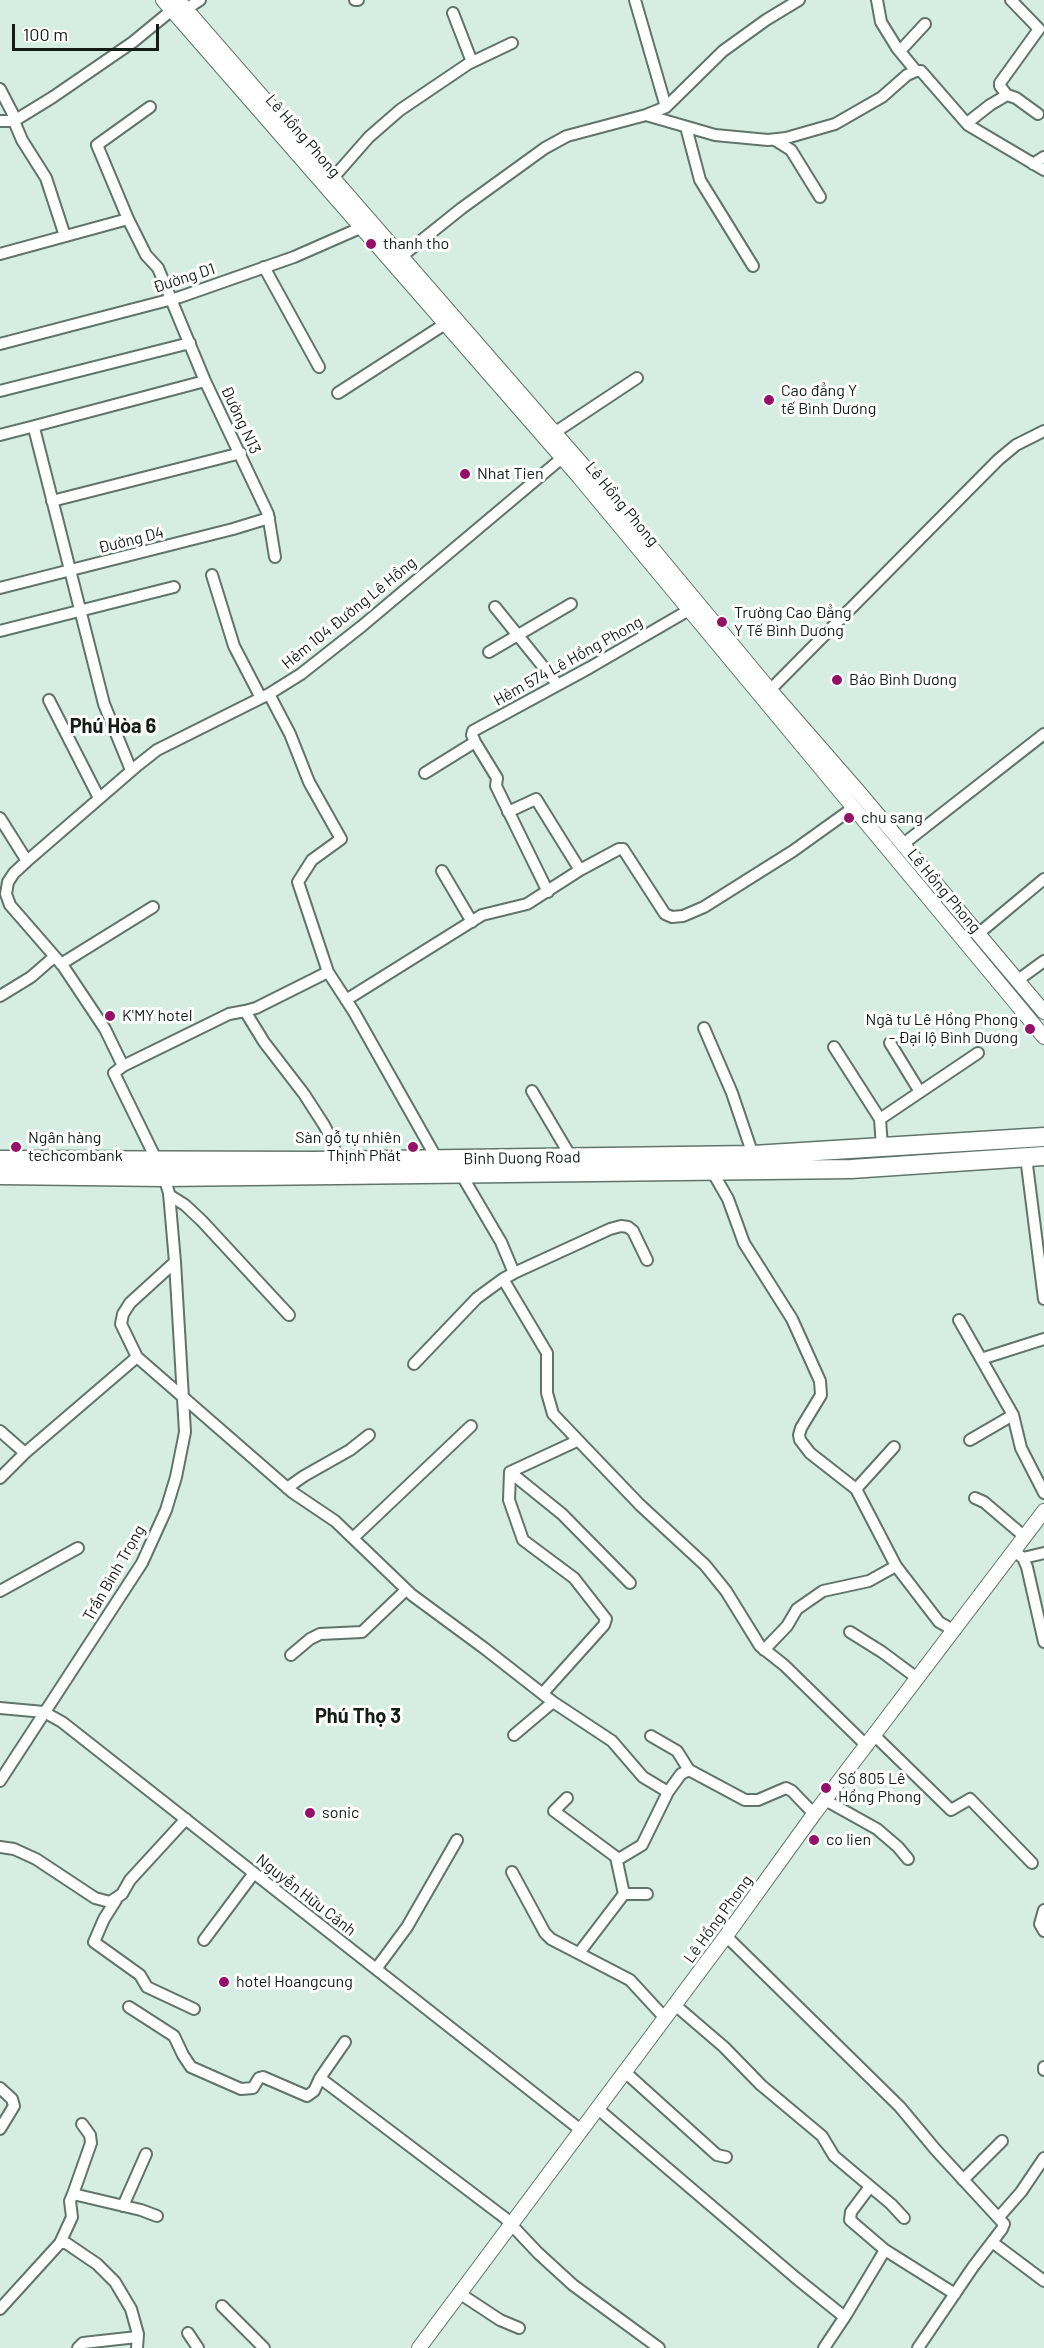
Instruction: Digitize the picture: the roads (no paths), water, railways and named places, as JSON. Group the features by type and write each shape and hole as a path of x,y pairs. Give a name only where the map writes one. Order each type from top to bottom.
{"highway":[{"name":"Binh Duong Road","path":"0,1160 336,1161 753,1155 1044,1137"},
{"name":"Binh Duong Road","path":"0,1175 164,1177 851,1169 1035,1156"},
{"path":"156,1159 164,1177"}],"street":[{"path":"0,121 14,121 53,97 133,42 175,5 200,0"},
{"path":"635,0 666,107"},
{"path":"397,260 545,148 572,134 646,115 666,107 723,51 799,0"},
{"path":"877,0 881,22 916,71"},
{"path":"1011,0 1039,28 1000,86 1007,95 1016,98 1038,114"},
{"name":"Lê Hồng Phong","path":"175,5 333,178 367,225"},
{"name":"Lê Hồng Phong","path":"175,5 397,260 554,433 566,454 688,610 1044,1037"},
{"path":"453,13 472,62"},
{"path":"900,51 925,24"},
{"path":"333,178 384,122 423,93 472,62 512,43"},
{"path":"646,115 664,118 686,128 725,136 775,140 835,124 868,106 916,71 921,71 967,123 1044,170"},
{"path":"0,89 10,107 22,140 46,178 65,237"},
{"path":"967,123 1007,95"},
{"name":"Đường N13","path":"150,107 97,145 128,219 146,255 158,268 205,381 241,453 268,518 275,557"},
{"path":"686,128 700,180 753,266"},
{"path":"775,140 791,150 820,197"},
{"path":"1033,164 1044,157"},
{"path":"0,254 128,219"},
{"name":"Đường D1","path":"0,344 172,299 264,267 367,225"},
{"name":"Lê Hồng Phong","path":"397,260 445,324 566,454 1044,1012"},
{"path":"264,267 319,367"},
{"path":"338,393 445,324"},
{"path":"0,391 190,344"},
{"path":"554,433 637,378"},
{"path":"0,435 205,381"},
{"path":"31,427 34,428 104,704 131,770"},
{"path":"770,690 998,460 1016,445 1044,431"},
{"path":"52,501 241,453"},
{"name":"Hẻm 104 Đường Lê Hồng","path":"156,1159 114,1073 123,1066 93,1009 58,960 10,905 6,894 8,882 27,861 157,750 265,696 301,674 362,626 566,454"},
{"name":"Đường D4","path":"0,588 268,518"},
{"path":"212,575 234,646 290,734 309,782 341,839 312,860 304,869 298,882 328,972 437,1159"},
{"path":"0,631 174,587"},
{"path":"489,652 571,604"},
{"path":"495,607 558,685"},
{"name":"Hẻm 574 Lê Hồng Phong","path":"475,742 473,731 688,610"},
{"path":"49,700 99,798"},
{"path":"902,844 1044,735"},
{"path":"426,773 475,742 497,778 495,785 548,892"},
{"path":"508,812 537,799 580,870"},
{"path":"346,1000 482,915 527,903 619,849 623,849 665,914 672,917 683,916 705,907 793,851 853,808"},
{"path":"0,818 27,861"},
{"path":"442,871 472,922"},
{"path":"978,934 1044,879"},
{"path":"0,996 58,960 153,907"},
{"path":"1018,980 1044,961"},
{"path":"123,1066 229,1014 256,1008 328,972"},
{"path":"245,1011 264,1042 304,1094 324,1125 333,1142 336,1161"},
{"path":"704,1028 732,1093 753,1155"},
{"path":"890,1043 920,1092"},
{"path":"834,1047 880,1119 882,1147"},
{"path":"880,1119 978,1053"},
{"path":"532,1091 572,1157"},
{"path":"1035,1156 1044,1299"},
{"path":"712,1171 728,1199 744,1243 792,1319 820,1381 821,1395 801,1428 800,1440 819,1460 856,1489 896,1566 939,1622 953,1630"},
{"path":"461,1174 501,1242 514,1273"},
{"name":"Trần Bình Trọng","path":"0,1781 142,1563 166,1510 176,1477 185,1432 175,1262 169,1195 164,1177"},
{"path":"169,1195 185,1205 202,1221 289,1315"},
{"path":"414,1364 477,1298 503,1279 610,1229 628,1227 633,1232 647,1260"},
{"path":"175,1262 130,1303 123,1314 121,1324 137,1357 287,1488 335,1521 406,1590 553,1702 612,1741 621,1749 638,1773 668,1792"},
{"path":"503,1279 547,1353 547,1393 552,1403 553,1414 664,1528 705,1565 726,1591 764,1650 951,1810 970,1799 1032,1863"},
{"path":"959,1320 1013,1415 1021,1448 1044,1493"},
{"path":"981,1359 1044,1339"},
{"path":"0,1478 25,1453 137,1357"},
{"path":"970,1440 1013,1415"},
{"path":"353,1538 471,1426"},
{"path":"0,1431 25,1453"},
{"path":"287,1488 350,1450 369,1435"},
{"path":"510,1472 577,1441"},
{"path":"856,1489 894,1446"},
{"path":"510,1472 562,1514 630,1583"},
{"path":"510,1472 509,1500 523,1540 574,1578 606,1619 604,1625 543,1693"},
{"path":"975,1498 981,1500 1025,1538"},
{"name":"Lê Hồng Phong","path":"419,2348 626,2072 916,1678 953,1630 1019,1555 1025,1538 1044,1511"},
{"path":"0,1591 78,1548"},
{"path":"1044,1553 1019,1555 1044,1642"},
{"path":"764,1650 787,1626 797,1609 823,1591 869,1581 896,1566"},
{"path":"291,1655 320,1634 357,1634 368,1629 406,1590"},
{"path":"850,1632 882,1652 916,1678"},
{"path":"514,1735 553,1702"},
{"name":"Nguyễn Hữu Cảnh","path":"0,1708 44,1712 62,1722 582,2131"},
{"path":"651,1736 677,1751 689,1770 745,1800 758,1800 786,1788 792,1791 814,1814"},
{"path":"617,1860 642,1845 668,1792 681,1774 689,1770"},
{"path":"567,1798 554,1811 612,1854 617,1860 624,1894 579,1953"},
{"path":"825,1800 877,1829 908,1859"},
{"path":"186,1820 130,1880 104,1919 94,1942 140,1975 147,1987 194,2009"},
{"path":"376,1970 408,1927 457,1840"},
{"path":"0,1847 36,1859 95,1898 110,1902 116,1900"},
{"path":"512,1872 545,1933 563,1946 630,1980 665,2018"},
{"path":"204,1940 254,1873"},
{"path":"624,1894 647,1894"},
{"path":"1044,1910 1040,1924 1044,1931"},
{"path":"726,1936 900,2107 1004,2224 918,2348"},
{"path":"675,2005 724,2047 761,2085 822,2136 834,2156 869,2188 891,2204 904,2218"},
{"path":"129,2007 174,2036 191,2067 241,2089 253,2088 259,2078 263,2077 308,2096 314,2091 320,2078 345,2043"},
{"path":"626,2072 717,2155 726,2157"},
{"path":"320,2078 505,2218 510,2226 573,2285 659,2348"},
{"path":"0,2088 12,2098 14,2106 0,2130"},
{"path":"598,2109 796,2278 846,2315"},
{"path":"0,2309 60,2243 72,2217 70,2201 91,2143 90,2135 82,2124"},
{"path":"963,2180 1002,2141"},
{"path":"123,2206 146,2154"},
{"path":"999,2217 1016,2199 1044,2158"},
{"path":"869,2188 851,2212 850,2220 885,2250 955,2294"},
{"path":"73,2194 157,2216"},
{"path":"992,2242 1044,2281"},
{"path":"60,2243 66,2243 77,2249 115,2282 131,2309 137,2343 83,2343 79,2344 78,2348"},
{"path":"824,2348 885,2250"},
{"path":"459,2293 500,2320 519,2328"},
{"path":"222,2306 264,2348"},
{"path":"188,2333 198,2348"}],"place":[{"name":"thanh tho","path":"371,244"},
{"name":"Cao đẳng Y tế Bình Dương","path":"769,400"},
{"name":"Nhat Tien","path":"465,474"},
{"name":"Trường Cao Đẳng Y Tế Bình Dương","path":"722,622"},
{"name":"Báo Bình Dương","path":"837,680"},
{"name":"chu sang","path":"849,818"},
{"name":"K'MY hotel","path":"110,1016"},
{"name":"Ngã tư Lê Hồng Phong - Đại lộ Bình Dương","path":"1030,1029"},
{"name":"Ngân hàng techcombank","path":"16,1147"},
{"name":"Sàn gỗ tự nhiên Thịnh Phát","path":"413,1147"},
{"name":"Số 805 Lê Hồng Phong","path":"826,1788"},
{"name":"sonic","path":"310,1813"},
{"name":"co lien","path":"814,1840"},
{"name":"hotel Hoangcung","path":"224,1982"}],"district":[{"name":"Phú Hòa 6","path":"113,726"},
{"name":"Phú Thọ 3","path":"358,1716"}]}
